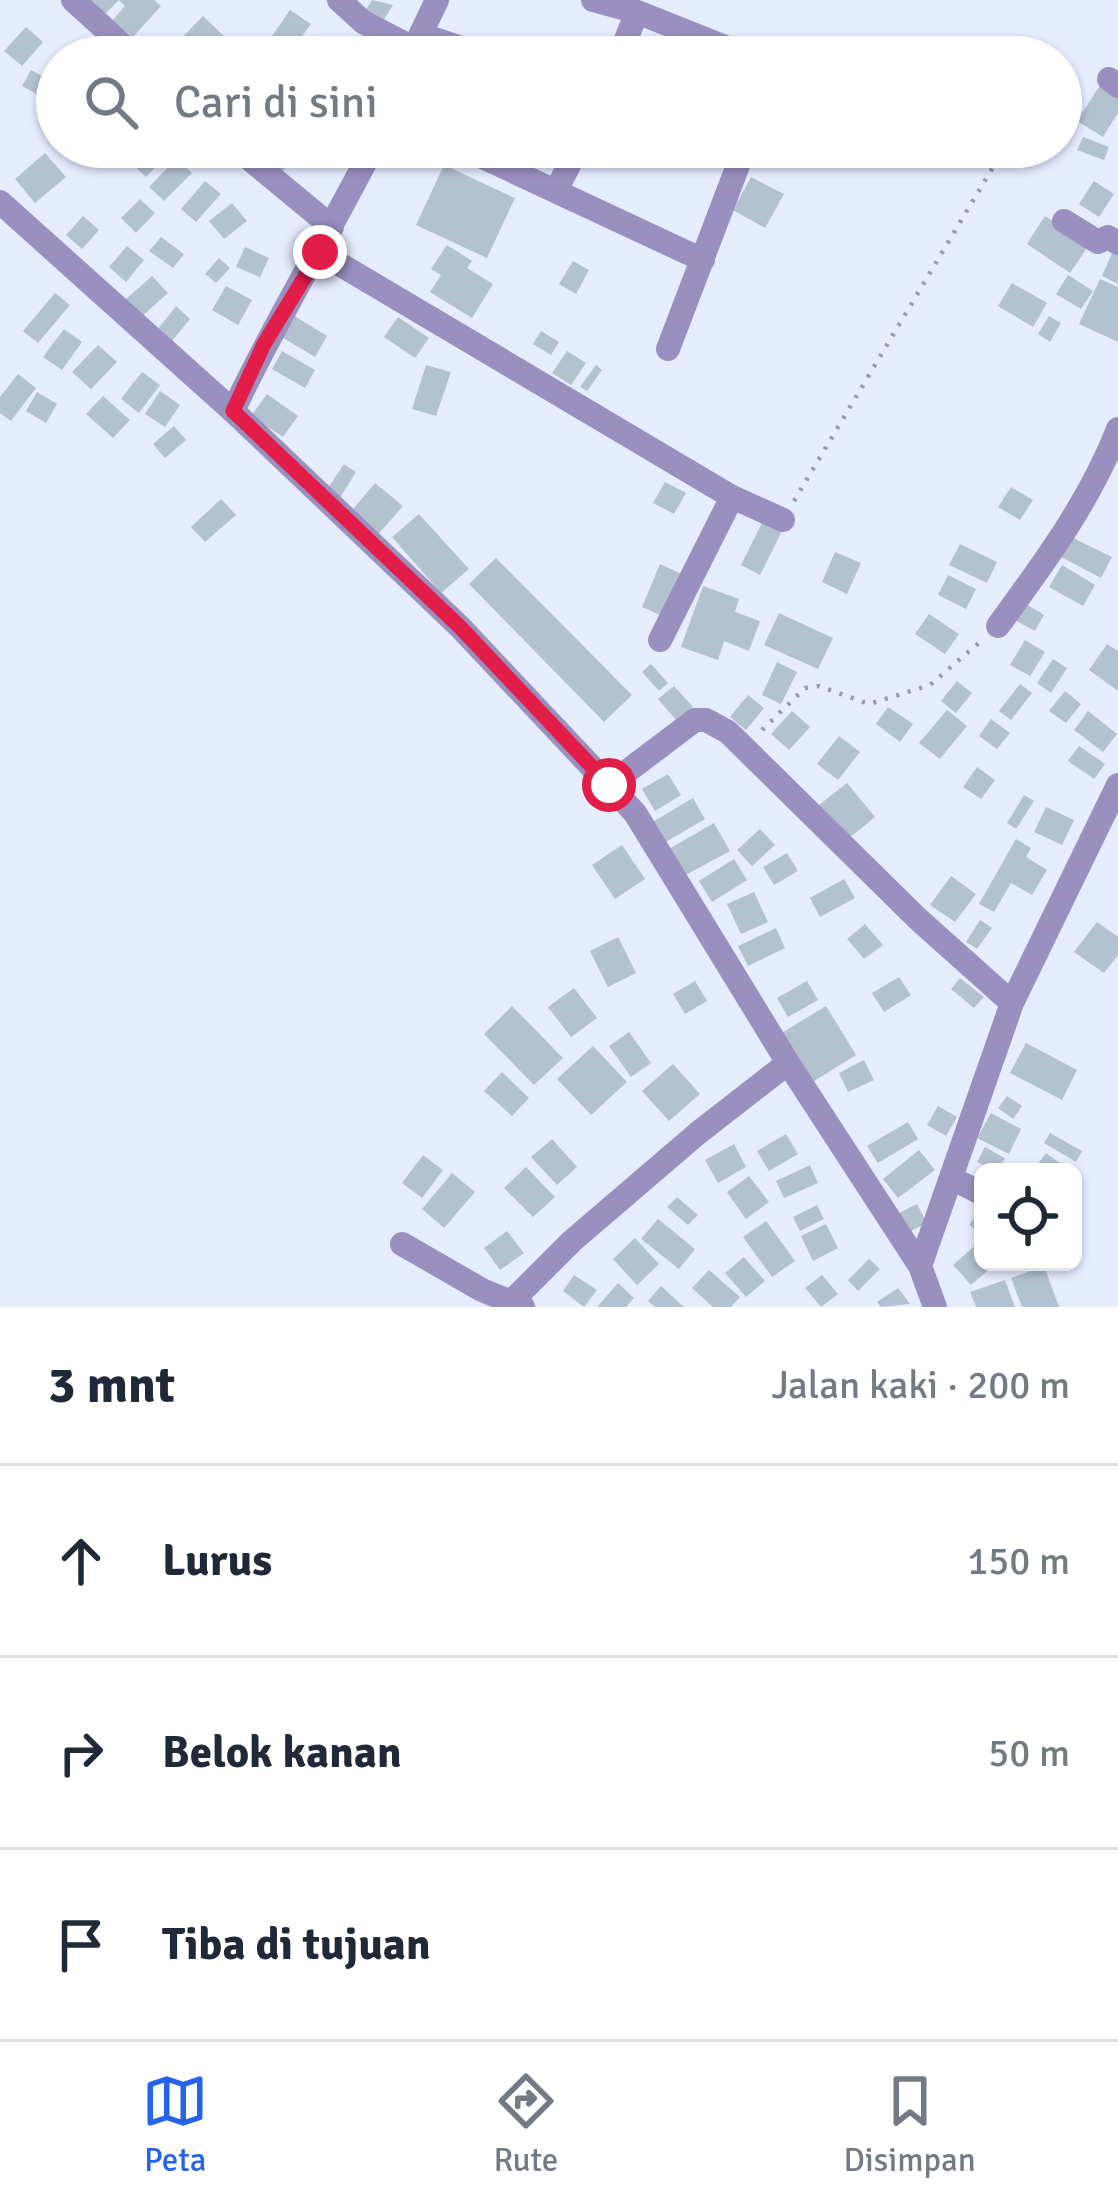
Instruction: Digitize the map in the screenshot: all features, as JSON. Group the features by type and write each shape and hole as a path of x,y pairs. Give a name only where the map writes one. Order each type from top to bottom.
{"street":[{"path":"73,0 113,36"},
{"path":"340,0 363,22 392,36"},
{"path":"420,36 437,0"},
{"path":"593,0 697,36"},
{"path":"627,36 637,12"},
{"path":"261,168 332,227"},
{"path":"233,411 264,344 320,252 362,168"},
{"path":"509,168 703,260"},
{"path":"557,189 568,168"},
{"path":"668,349 733,168"},
{"path":"0,202 233,411 460,627 635,813 788,1063 920,1266 932,1306"},
{"path":"1064,221 1098,242 1108,237 1118,243"},
{"path":"320,252 732,497 783,520"},
{"path":"998,626 1070,524 1101,471 1118,429"},
{"path":"660,640 732,497"},
{"path":"609,785 695,720 728,731 918,920 1012,1003"},
{"path":"920,1266 1012,1003 1118,785"},
{"path":"402,1244 482,1290 517,1304 572,1241 788,1063"},
{"path":"952,1179 974,1190"}],"path":[{"path":"783,520 993,168"},
{"path":"746,748 806,688 819,686 869,704 910,692 930,685 998,626"}],"building":[{"path":"82,0 119,0 101,18"},
{"path":"119,0 154,0 161,6 132,36 113,20 125,6"},
{"path":"372,0 393,5 383,21 365,11"},
{"path":"290,10 311,24 302,36 272,36"},
{"path":"203,16 224,36 184,36"},
{"path":"26,27 36,36 36,50 22,66 4,51"},
{"path":"31,70 36,73 36,94 22,86"},
{"path":"1102,82 1118,92 1118,113 1103,137 1082,124 1082,113"},
{"path":"1082,139 1109,147 1104,160 1082,152"},
{"path":"36,161 36,168 58,168 66,177 35,203 15,179"},
{"path":"167,168 187,168 192,173 164,201 149,187"},
{"path":"443,168 515,198 487,258 416,225"},
{"path":"751,177 784,194 765,228 733,210"},
{"path":"205,181 221,194 196,222 181,209"},
{"path":"1094,181 1114,194 1099,217 1079,204"},
{"path":"140,199 155,213 136,233 121,218"},
{"path":"232,203 247,221 224,239 209,221"},
{"path":"83,216 99,230 82,249 66,235"},
{"path":"1045,216 1089,245 1070,273 1027,244"},
{"path":"161,237 184,254 173,268 149,251"},
{"path":"447,245 472,261 467,268 493,284 472,318 430,292 441,275 431,269"},
{"path":"127,246 144,260 126,282 109,267"},
{"path":"245,247 269,258 260,277 236,267"},
{"path":"1113,251 1118,253 1118,284 1102,276"},
{"path":"219,258 230,268 216,283 205,274"},
{"path":"573,261 589,270 576,294 559,284"},
{"path":"1068,275 1093,291 1081,309 1056,294"},
{"path":"152,276 168,293 140,318 125,300"},
{"path":"1100,279 1118,287 1118,342 1079,324"},
{"path":"1012,283 1047,303 1033,327 998,306"},
{"path":"226,286 252,300 238,325 212,310"},
{"path":"55,293 70,305 38,343 23,331"},
{"path":"176,306 190,319 172,341 158,329"},
{"path":"293,315 327,336 315,357 280,336"},
{"path":"1049,316 1061,323 1050,342 1038,334"},
{"path":"398,317 429,338 415,358 384,337"},
{"path":"64,329 82,342 62,370 43,357"},
{"path":"541,331 559,342 551,355 533,344"},
{"path":"98,345 117,362 91,389 72,372"},
{"path":"282,351 315,370 305,388 272,369"},
{"path":"567,351 586,363 571,385 552,373"},
{"path":"426,365 451,372 436,416 412,409"},
{"path":"596,365 602,370 587,391 580,387"},
{"path":"142,372 160,385 139,413 121,399"},
{"path":"18,374 36,388 11,421 0,413 0,397"},
{"path":"160,391 180,405 165,427 145,414"},
{"path":"37,392 57,404 46,423 26,411"},
{"path":"267,394 298,416 283,437 251,416"},
{"path":"103,396 130,420 113,438 86,414"},
{"path":"174,426 186,440 165,458 153,444"},
{"path":"344,464 356,472 336,504 323,496"},
{"path":"665,482 686,493 674,514 653,503"},
{"path":"375,483 403,506 375,538 348,515"},
{"path":"1011,487 1033,500 1020,520 998,507"},
{"path":"221,499 236,515 205,542 191,527"},
{"path":"419,514 469,569 441,593 392,537"},
{"path":"765,517 784,527 760,575 741,565"},
{"path":"1071,537 1112,557 1101,578 1061,557"},
{"path":"960,544 997,562 987,583 949,565"},
{"path":"835,552 861,563 847,594 822,582"},
{"path":"496,558 632,695 604,722 469,584"},
{"path":"660,564 682,574 665,617 642,607"},
{"path":"1062,565 1095,585 1083,606 1049,587"},
{"path":"948,575 976,589 966,609 938,595"},
{"path":"703,586 739,599 735,612 760,621 749,651 724,641 718,660 681,647"},
{"path":"1023,602 1044,615 1035,631 1013,619"},
{"path":"779,613 833,638 818,669 764,645"},
{"path":"929,614 959,634 945,654 915,634"},
{"path":"1025,640 1045,652 1030,676 1010,665"},
{"path":"1107,644 1118,651 1118,691 1089,670"},
{"path":"1053,659 1067,668 1051,693 1037,683"},
{"path":"777,662 797,672 781,704 762,695"},
{"path":"651,664 668,683 659,691 642,672"},
{"path":"957,681 972,693 956,713 941,701"},
{"path":"1020,684 1032,693 1011,720 999,711"},
{"path":"674,686 693,707 677,721 658,699"},
{"path":"1065,691 1081,704 1066,723 1049,711"},
{"path":"748,695 764,708 746,730 730,717"},
{"path":"888,707 913,724 900,742 876,724"},
{"path":"947,710 967,726 940,759 919,743"},
{"path":"792,711 810,727 789,750 771,734"},
{"path":"1088,711 1117,734 1103,752 1074,730"},
{"path":"991,719 1010,733 997,749 979,736"},
{"path":"839,736 860,752 838,780 817,764"},
{"path":"1079,746 1105,764 1094,779 1068,761"},
{"path":"977,767 995,780 981,799 963,787"},
{"path":"668,774 681,795 655,811 642,789"},
{"path":"847,783 875,817 848,839 819,805"},
{"path":"1024,795 1034,801 1016,829 1007,823"},
{"path":"693,798 705,819 659,846 646,826"},
{"path":"1046,807 1074,820 1062,845 1034,832"},
{"path":"714,823 730,851 684,876 669,849"},
{"path":"760,829 775,845 752,866 737,850"},
{"path":"1016,839 1031,848 1026,857 1047,870 1032,895 1011,883 994,912 979,904"},
{"path":"622,845 645,879 615,899 592,865"},
{"path":"787,853 798,871 774,885 763,867"},
{"path":"734,859 747,880 712,902 699,881"},
{"path":"951,876 976,894 955,922 930,905"},
{"path":"844,879 855,898 820,917 810,898"},
{"path":"754,892 768,922 741,934 727,904"},
{"path":"980,920 992,928 977,949 966,942"},
{"path":"1097,922 1118,937 1118,955 1104,973 1074,952"},
{"path":"865,924 883,945 864,959 847,939"},
{"path":"776,928 785,948 748,966 738,946"},
{"path":"618,937 636,973 608,987 590,951"},
{"path":"899,977 911,995 884,1012 872,993"},
{"path":"960,978 984,997 974,1008 951,989"},
{"path":"695,981 707,1001 685,1014 673,994"},
{"path":"807,981 818,1000 788,1017 777,998"},
{"path":"574,988 597,1018 571,1037 548,1007"},
{"path":"512,1006 563,1058 534,1085 484,1034"},
{"path":"826,1006 856,1055 803,1088 772,1039"},
{"path":"629,1032 651,1063 631,1077 609,1046"},
{"path":"1026,1043 1077,1070 1062,1100 1010,1073"},
{"path":"593,1046 627,1082 591,1115 557,1079"},
{"path":"864,1060 874,1080 848,1092 839,1073"},
{"path":"673,1064 700,1094 669,1121 642,1091"},
{"path":"502,1072 529,1098 512,1116 484,1091"},
{"path":"1007,1096 1022,1106 1013,1119 998,1108"},
{"path":"938,1106 957,1117 946,1136 927,1125"},
{"path":"991,1113 1021,1129 1009,1154 977,1138"},
{"path":"908,1122 918,1139 878,1163 867,1146"},
{"path":"1050,1133 1082,1151 1076,1162 1044,1143"},
{"path":"786,1134 798,1154 769,1171 757,1151"},
{"path":"552,1139 577,1167 557,1185 531,1157"},
{"path":"734,1144 746,1167 718,1183 705,1160"},
{"path":"985,1147 1005,1158 1002,1163 977,1162"},
{"path":"919,1150 935,1170 898,1198 883,1179"},
{"path":"1046,1153 1060,1163 1038,1163"},
{"path":"423,1155 443,1170 422,1198 402,1183"},
{"path":"810,1165 818,1183 784,1198 776,1181"},
{"path":"526,1167 555,1197 533,1217 504,1188"},
{"path":"452,1173 475,1192 444,1228 422,1209"},
{"path":"749,1176 769,1202 746,1219 727,1192"},
{"path":"677,1197 698,1215 688,1225 667,1207"},
{"path":"917,1204 927,1223 905,1234 895,1215"},
{"path":"817,1205 824,1219 800,1231 793,1217"},
{"path":"658,1219 695,1249 679,1269 641,1239"},
{"path":"766,1221 795,1261 772,1277 743,1237"},
{"path":"826,1224 838,1248 813,1261 801,1236"},
{"path":"507,1231 524,1253 500,1270 484,1248"},
{"path":"635,1238 659,1264 637,1285 613,1259"},
{"path":"974,1246 974,1271 987,1271 971,1285 953,1265"},
{"path":"744,1257 765,1281 746,1297 725,1273"},
{"path":"869,1259 880,1269 858,1291 848,1280"},
{"path":"709,1270 740,1297 731,1307 713,1307 692,1288"},
{"path":"1046,1271 1059,1307 1022,1307 1011,1278"},
{"path":"574,1275 597,1290 584,1307 563,1291"},
{"path":"822,1275 838,1294 821,1307 805,1288"},
{"path":"1005,1280 1015,1307 976,1307 970,1292"},
{"path":"618,1283 634,1298 626,1307 597,1307"},
{"path":"661,1286 684,1307 655,1307 648,1301"},
{"path":"898,1288 910,1304 881,1307 877,1302"}],"route":[{"path":"320,252 264,344 233,411 460,627 609,785"}]}
